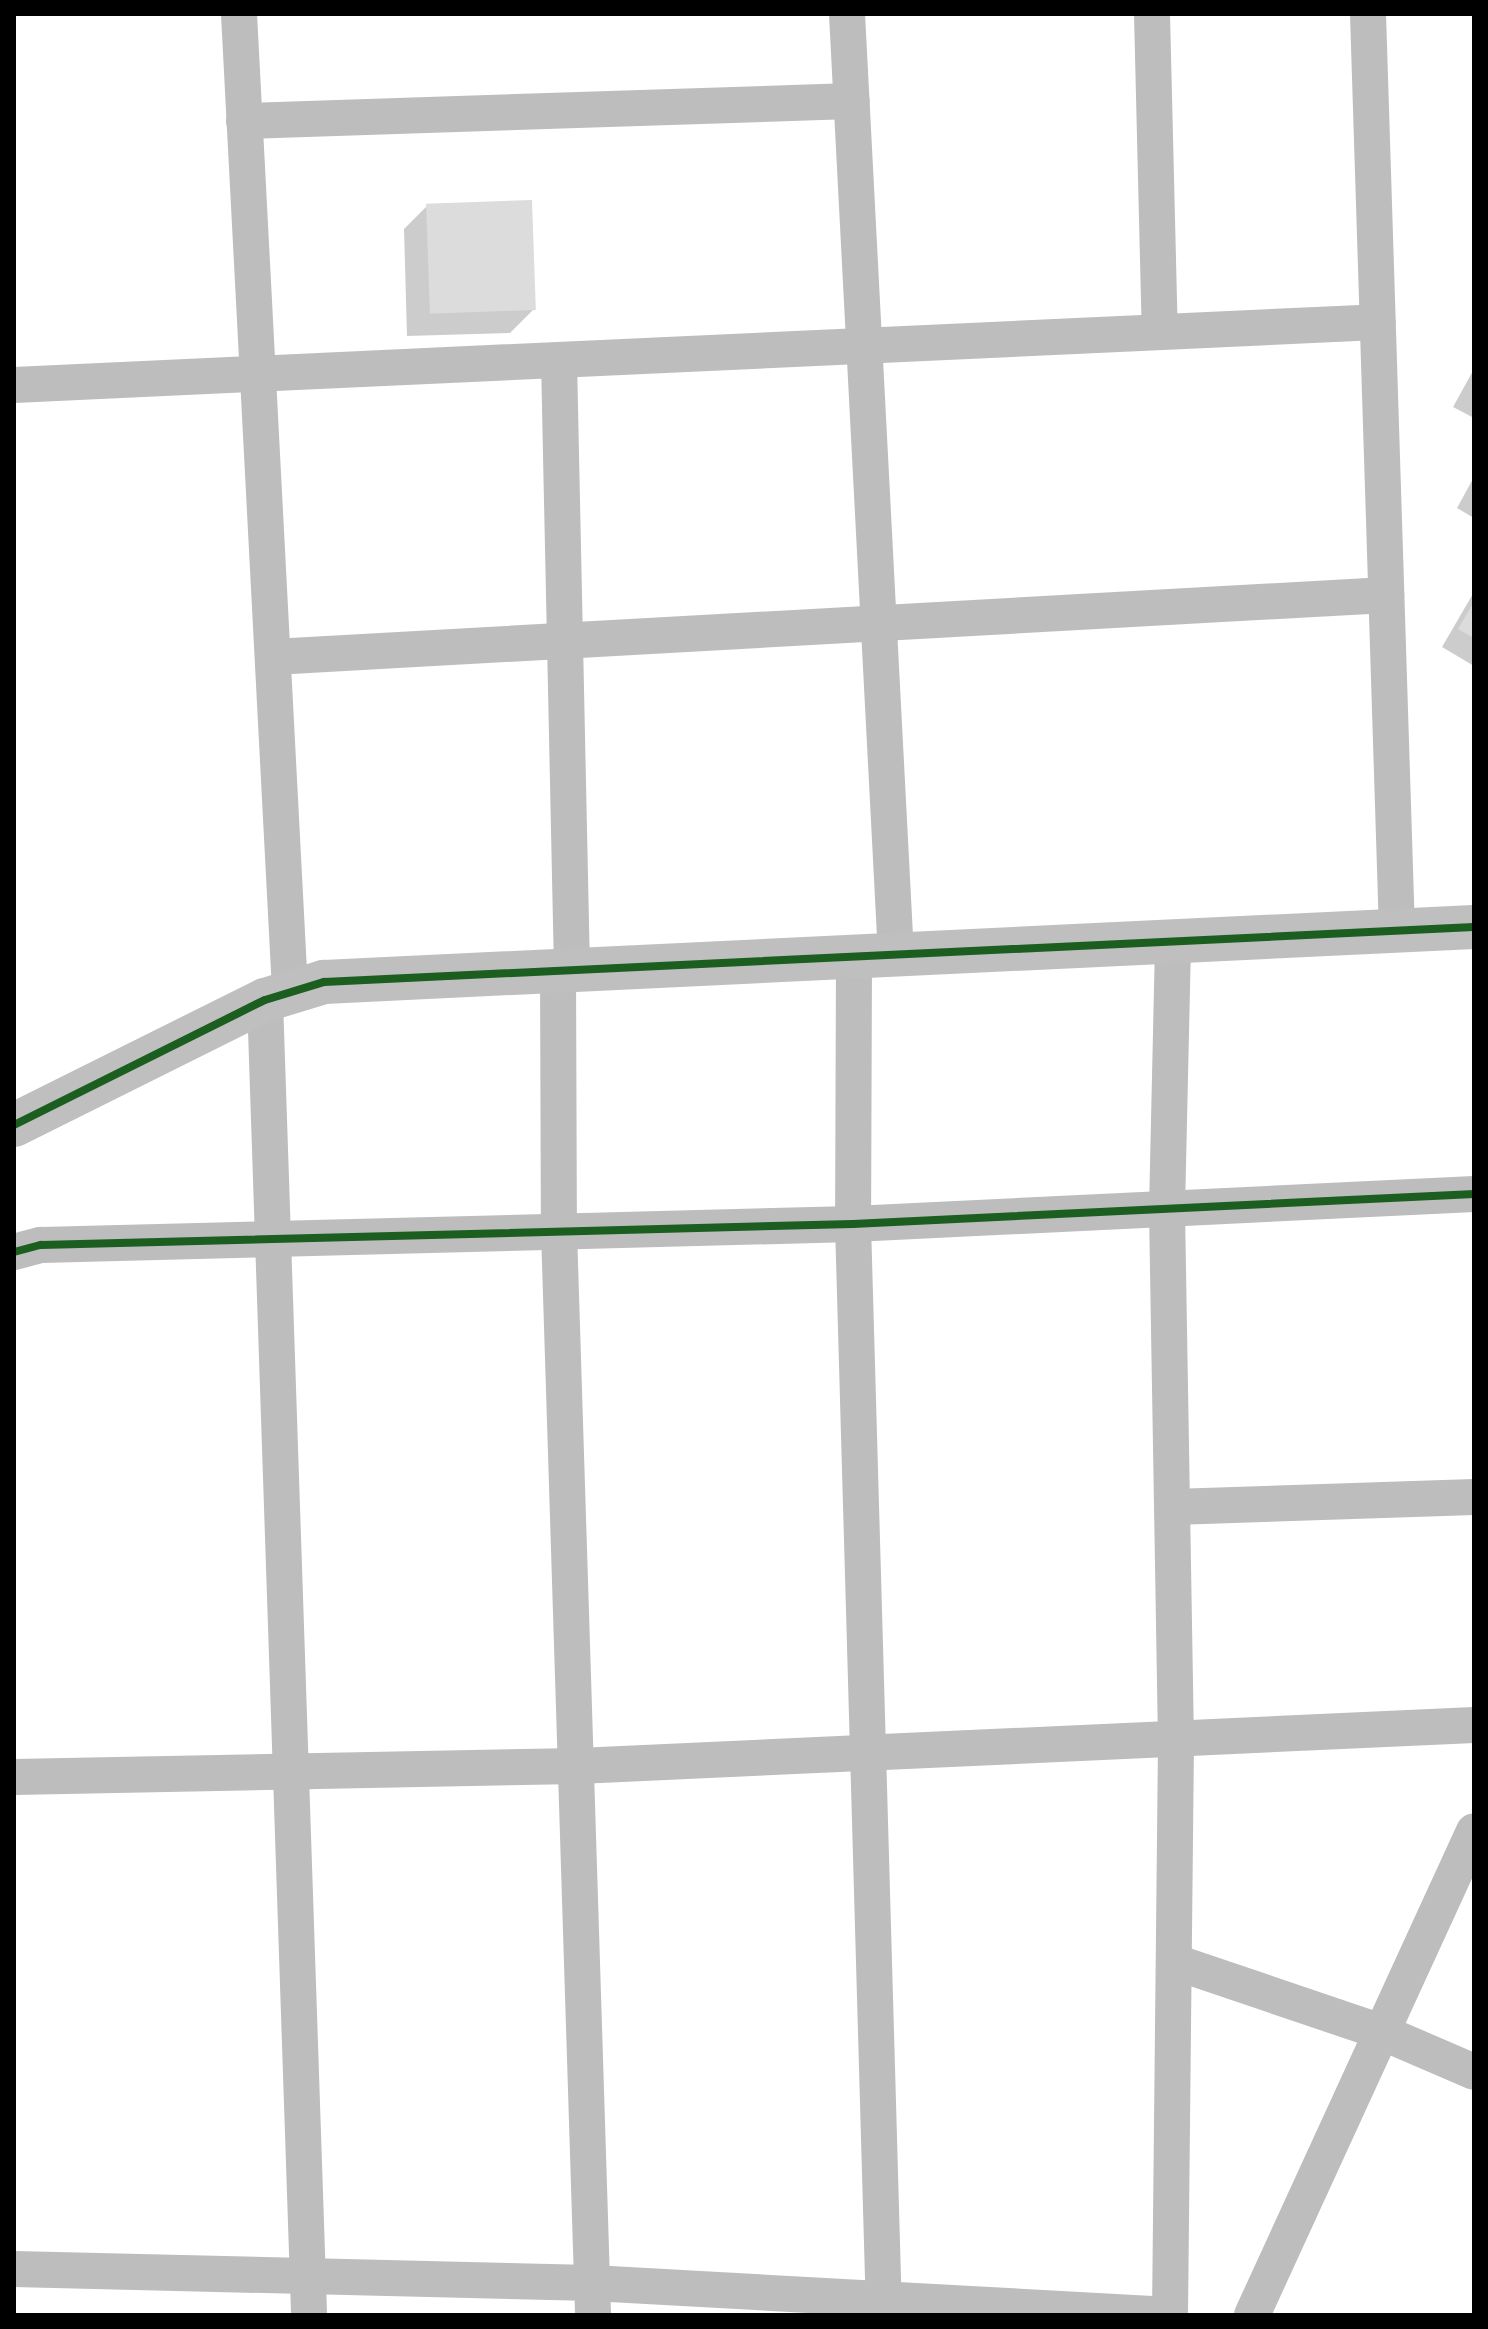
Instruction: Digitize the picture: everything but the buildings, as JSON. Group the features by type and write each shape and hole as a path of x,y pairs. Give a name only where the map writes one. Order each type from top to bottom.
{"street":[{"path":"239,14 273,657 278,994 273,1240 294,1775 309,2315"},
{"path":"847,14 879,623 875,957 853,1224 884,2307"},
{"path":"1152,14 1160,332"},
{"path":"1368,14 1397,930"},
{"path":"244,121 852,101"},
{"path":"14,385 1378,322"},
{"path":"559,360 565,640 565,968 559,1231 578,1766 592,2299"},
{"path":"273,657 1386,595"},
{"path":"14,1125 278,994 565,968 875,957 1474,927"},
{"path":"14,2269 308,2277 592,2299 1170,2315 1176,1742 1167,1209 1173,941"},
{"path":"14,1252 41,1245 853,1224 1474,1194"},
{"path":"1173,1507 1474,1497"},
{"path":"14,1777 294,1775 578,1766 1176,1742 1474,1725"},
{"path":"1252,2315 1379,2031 1474,1831"},
{"path":"1175,1962 1379,2031 1474,2072"}],"cycle path":[{"path":"14,1125 265,1000 324,982 1474,927"},
{"path":"14,1252 41,1245 853,1224 1474,1194"}]}
